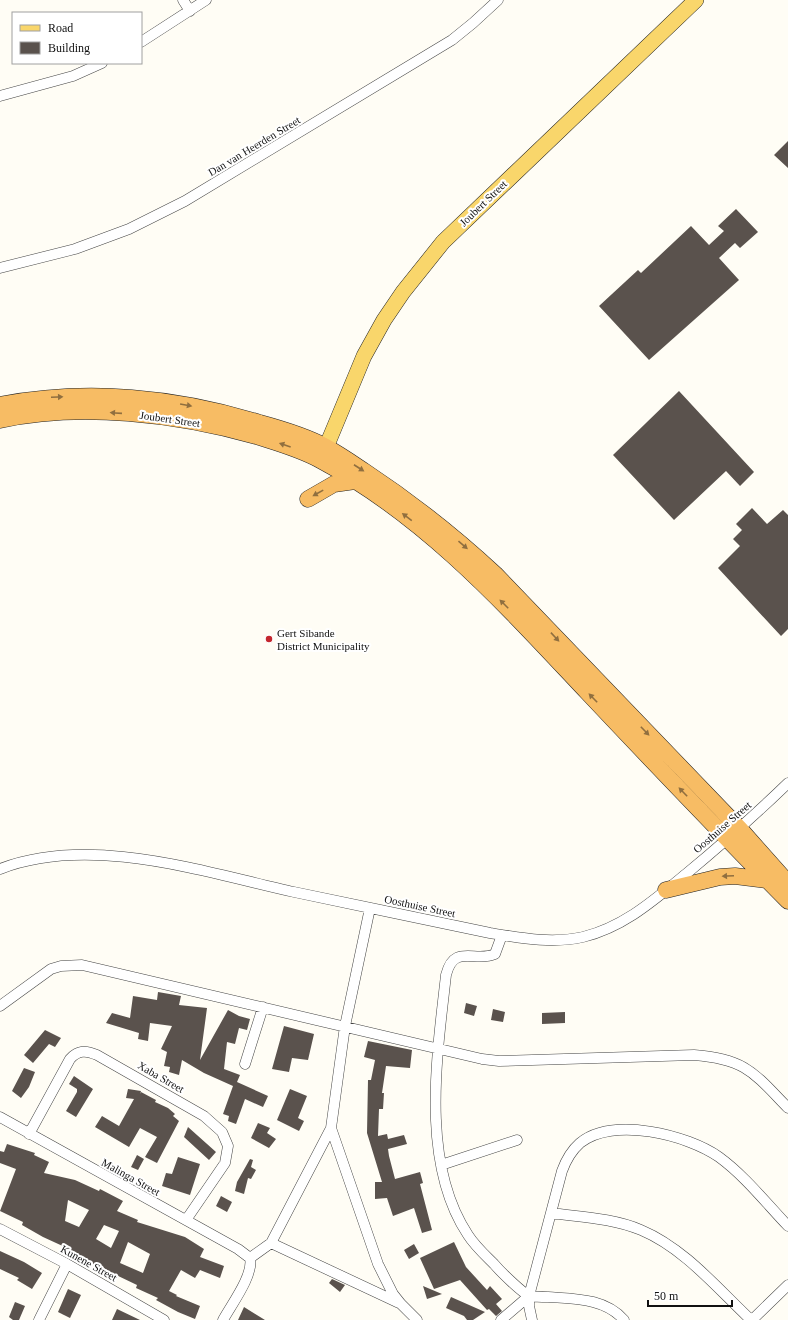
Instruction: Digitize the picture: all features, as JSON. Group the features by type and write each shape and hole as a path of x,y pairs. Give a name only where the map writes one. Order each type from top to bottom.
{"highway":[{"name":"Joubert Street","path":"0,405 49,398 75,397 123,398 171,403 246,418 287,431 323,453"},
{"name":"Joubert Street","path":"0,420 25,415 69,412 102,412 158,417 224,427 276,442 323,453"},
{"path":"323,453 355,481 384,500 455,556 734,834 788,883"},
{"path":"323,453 394,491 464,546 522,602 734,834 767,880 788,901"},
{"path":"308,499 334,484 355,481"},
{"path":"666,890 720,877 735,876 767,880"}],"main road":[{"name":"Joubert Street","path":"323,453 364,356 384,320 403,292 443,242 696,0"}],"street":[{"path":"183,0 190,11"},
{"path":"142,41 206,0"},
{"name":"Dan van Heerden Street","path":"0,268 75,248 129,229 185,201 452,40 498,0"},
{"path":"0,96 73,76 100,64"},
{"name":"Oosthuise Street","path":"0,868 30,860 63,855 93,854 124,856 526,940 544,941 583,937 615,925 640,910 734,834 788,783"},
{"path":"223,1320 249,1274 251,1263 250,1258 272,1243 331,1128 345,1026 370,908"},
{"path":"502,935 498,949 493,955 460,956 449,963 446,975 438,1048 436,1130 440,1165 457,1213 468,1235 501,1271 529,1296 578,1300 604,1304 612,1308 624,1320"},
{"path":"0,1006 44,973 61,966 71,965 107,970 476,1058 499,1061 694,1055 721,1058 738,1064 750,1071 788,1108"},
{"path":"245,1064 263,1007"},
{"name":"Xaba Street","path":"29,1134 70,1059 79,1051 85,1051 97,1055 204,1116 222,1132 228,1146 225,1162 186,1220"},
{"name":"Malinga Street","path":"0,1117 238,1249 250,1258"},
{"path":"331,1128 378,1264 385,1280 401,1304 417,1320"},
{"path":"532,1320 529,1296 566,1160 581,1142 607,1132 640,1130 672,1136 718,1156 733,1168 788,1226"},
{"path":"440,1165 517,1140"},
{"path":"551,1213 623,1224 656,1237 679,1252 752,1320 788,1285"},
{"name":"Kunene Street","path":"0,1229 67,1264 164,1320"},
{"path":"272,1243 401,1304"},
{"path":"39,1320 67,1264"},
{"path":"501,1320 529,1296"}],"building":[{"path":"788,141 788,168 774,155"},
{"path":"736,209 758,232 740,248 735,243 719,258 739,280 649,360 599,306 638,270 641,273 691,226 709,245 724,231 718,226"},
{"path":"679,391 754,472 740,486 726,471 674,520 613,455"},
{"path":"752,508 767,524 783,510 788,515 788,629 781,636 718,568 740,546 733,539 742,530 736,524"},
{"path":"158,992 181,996 179,1005 207,1008 200,1060 228,1010 239,1016 250,1019 247,1030 239,1028 235,1044 227,1042 224,1069 240,1075 237,1082 268,1096 263,1107 245,1099 236,1124 228,1121 229,1116 223,1114 233,1086 204,1073 182,1060 179,1075 169,1072 170,1067 164,1066 167,1052 161,1049 172,1026 150,1023 148,1041 138,1039 139,1033 106,1023 112,1013 130,1018 133,996 157,1000"},
{"path":"466,1003 477,1006 474,1016 464,1013"},
{"path":"493,1009 505,1012 503,1022 491,1020"},
{"path":"565,1012 565,1023 542,1024 542,1013"},
{"path":"284,1026 314,1034 308,1060 292,1058 289,1072 272,1069"},
{"path":"45,1030 61,1038 55,1047 49,1044 33,1063 24,1055"},
{"path":"368,1041 412,1050 410,1068 386,1066 382,1093 384,1093 383,1109 379,1109 378,1136 387,1134 388,1139 404,1135 407,1144 388,1149 395,1179 420,1172 423,1183 420,1184 432,1230 422,1233 414,1208 393,1216 387,1198 375,1199 375,1182 382,1182 367,1133 368,1080 371,1080 375,1060 364,1057"},
{"path":"24,1068 35,1072 29,1087 21,1098 12,1091"},
{"path":"74,1076 93,1089 76,1117 66,1111 77,1092 77,1089 69,1084"},
{"path":"128,1089 141,1091 140,1094 141,1092 156,1100 155,1102 168,1108 175,1114 173,1116 179,1121 157,1163 145,1157 157,1137 140,1128 129,1147 95,1127 102,1116 119,1126 134,1099 126,1098"},
{"path":"290,1089 307,1096 298,1118 304,1121 299,1131 277,1120"},
{"path":"258,1123 270,1128 267,1133 276,1139 269,1148 251,1138"},
{"path":"188,1127 216,1152 209,1160 184,1137"},
{"path":"7,1144 35,1153 34,1155 49,1162 44,1173 75,1180 99,1191 100,1189 123,1201 117,1211 138,1220 137,1222 185,1237 204,1249 200,1257 224,1266 220,1278 200,1270 195,1278 181,1270 169,1291 177,1295 176,1296 200,1306 195,1319 156,1300 158,1298 136,1288 137,1285 66,1251 67,1248 43,1237 22,1225 23,1222 0,1211 16,1169 0,1163 0,1151 4,1152","holes":["68,1200 89,1210 79,1227 65,1221","104,1225 119,1231 111,1248 96,1239","128,1242 150,1254 143,1273 120,1263"]},
{"path":"137,1155 144,1159 138,1170 131,1167"},
{"path":"178,1157 200,1164 190,1195 162,1186 166,1173 172,1174"},
{"path":"250,1159 253,1160 251,1167 256,1170 251,1179 248,1178 244,1194 235,1191 237,1182"},
{"path":"221,1196 232,1202 227,1212 216,1206"},
{"path":"454,1242 466,1267 487,1290 490,1286 502,1299 496,1304 502,1311 496,1316 489,1309 487,1310 460,1280 434,1289 420,1258"},
{"path":"414,1244 419,1253 409,1259 404,1250"},
{"path":"0,1251 24,1262 42,1273 32,1289 17,1280 19,1278 0,1269"},
{"path":"332,1279 345,1285 340,1292 329,1283"},
{"path":"423,1286 442,1294 427,1299"},
{"path":"68,1289 81,1295 70,1318 58,1312"},
{"path":"451,1297 485,1312 473,1320 467,1320 464,1316 446,1308"},
{"path":"15,1302 25,1306 19,1320 13,1320 9,1317"},
{"path":"244,1307 265,1320 238,1320"},
{"path":"117,1309 140,1320 112,1320"}],"place":[{"name":"Gert Sibande District Municipality","path":"269,639"}]}
